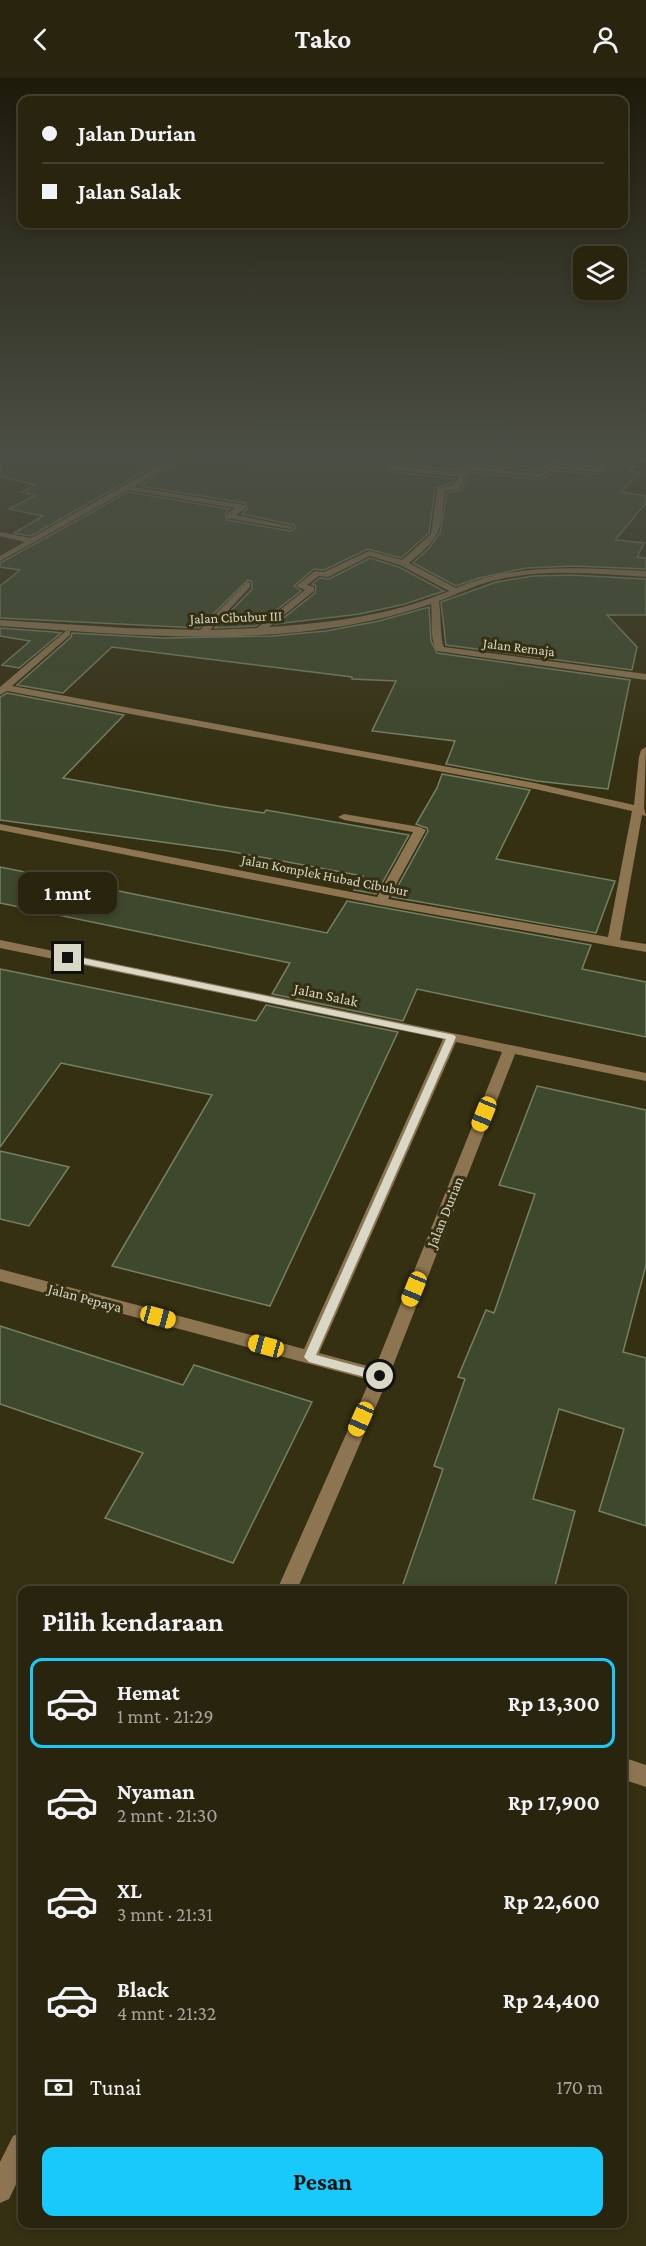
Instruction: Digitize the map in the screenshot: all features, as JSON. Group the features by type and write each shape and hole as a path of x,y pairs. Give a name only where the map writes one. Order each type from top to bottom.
{"street":[{"path":"258,632 311,589 300,586 318,573 325,575 363,556"},
{"path":"381,556 403,562 404,565 456,591"},
{"path":"403,562 411,556"},
{"name":"Jalan Cibubur III","path":"0,623 116,631 258,632 338,623 385,614 435,600 483,580 518,574 575,572 646,574"},
{"path":"203,633 247,585"},
{"name":"Jalan Remaja","path":"435,600 438,626 436,641 440,649 456,653 646,677"},
{"path":"2,690 67,633"},
{"path":"2,690 523,784 642,811"},
{"path":"613,942 642,811 643,759 646,750"},
{"path":"344,817 420,830 381,901"},
{"name":"Jalan Komplek Hubad Cibubur","path":"0,827 381,901 646,948"},
{"name":"Jalan Salak","path":"0,944 646,1077"},
{"path":"380,1376 309,1357 451,1037"},
{"name":"Jalan Durian","path":"289,1586 380,1376 510,1049"},
{"name":"Jalan Pepaya","path":"0,1275 309,1357"},
{"path":"627,1770 646,1776"},
{"path":"0,2190 18,2153"}],"building":[{"path":"12,556 353,556 324,570 314,569 294,586 301,591 256,626 215,628 252,589 252,582 248,580 199,628 0,618 0,586 20,570 0,567 0,563"},
{"path":"420,556 637,556 646,558 646,569 574,566 526,568 479,578 456,586 413,563"},
{"path":"370,558 399,567 444,591 405,604 360,614 276,624 315,593 316,586 312,584 320,578 329,579"},
{"path":"571,575 646,579 646,615 607,615 637,647 632,670 446,645 441,602 496,582 533,576"},
{"path":"429,607 431,641 437,653 630,680 608,789 537,781 446,764 455,741 372,731 396,681 352,679 352,677 112,647 63,693 17,685 71,637 72,633 163,638 272,636 326,631 379,621"},
{"path":"0,628 61,633 19,668 2,665 30,641 0,636"},
{"path":"7,693 124,715 63,778 218,806 264,813 266,810 409,835 376,894 354,890 363,876 228,851 0,820 0,697"},
{"path":"442,774 530,790 496,859 615,881 596,933 392,897 428,831 427,828 416,824 437,788"},
{"path":"0,867 327,933 347,901 591,945 582,969 646,982 646,1037 417,989 403,1021 272,994 290,963 0,903"},
{"path":"0,969 256,1021 266,1005 398,1032 270,1306 112,1266 212,1095 61,1063 0,1147"},
{"path":"537,1086 646,1110 646,1265 623,1352 646,1358 646,1526 599,1511 624,1429 559,1409 533,1499 575,1511 555,1586 402,1586 443,1469 434,1466 465,1379 458,1377 486,1310 494,1313 535,1194 499,1185"},
{"path":"0,1151 69,1167 29,1226 0,1219"},
{"path":"0,1326 183,1385 194,1365 312,1402 233,1563 105,1518 143,1453 0,1404"}],"route":[{"path":"68,958 451,1037 309,1357 380,1376"}]}
